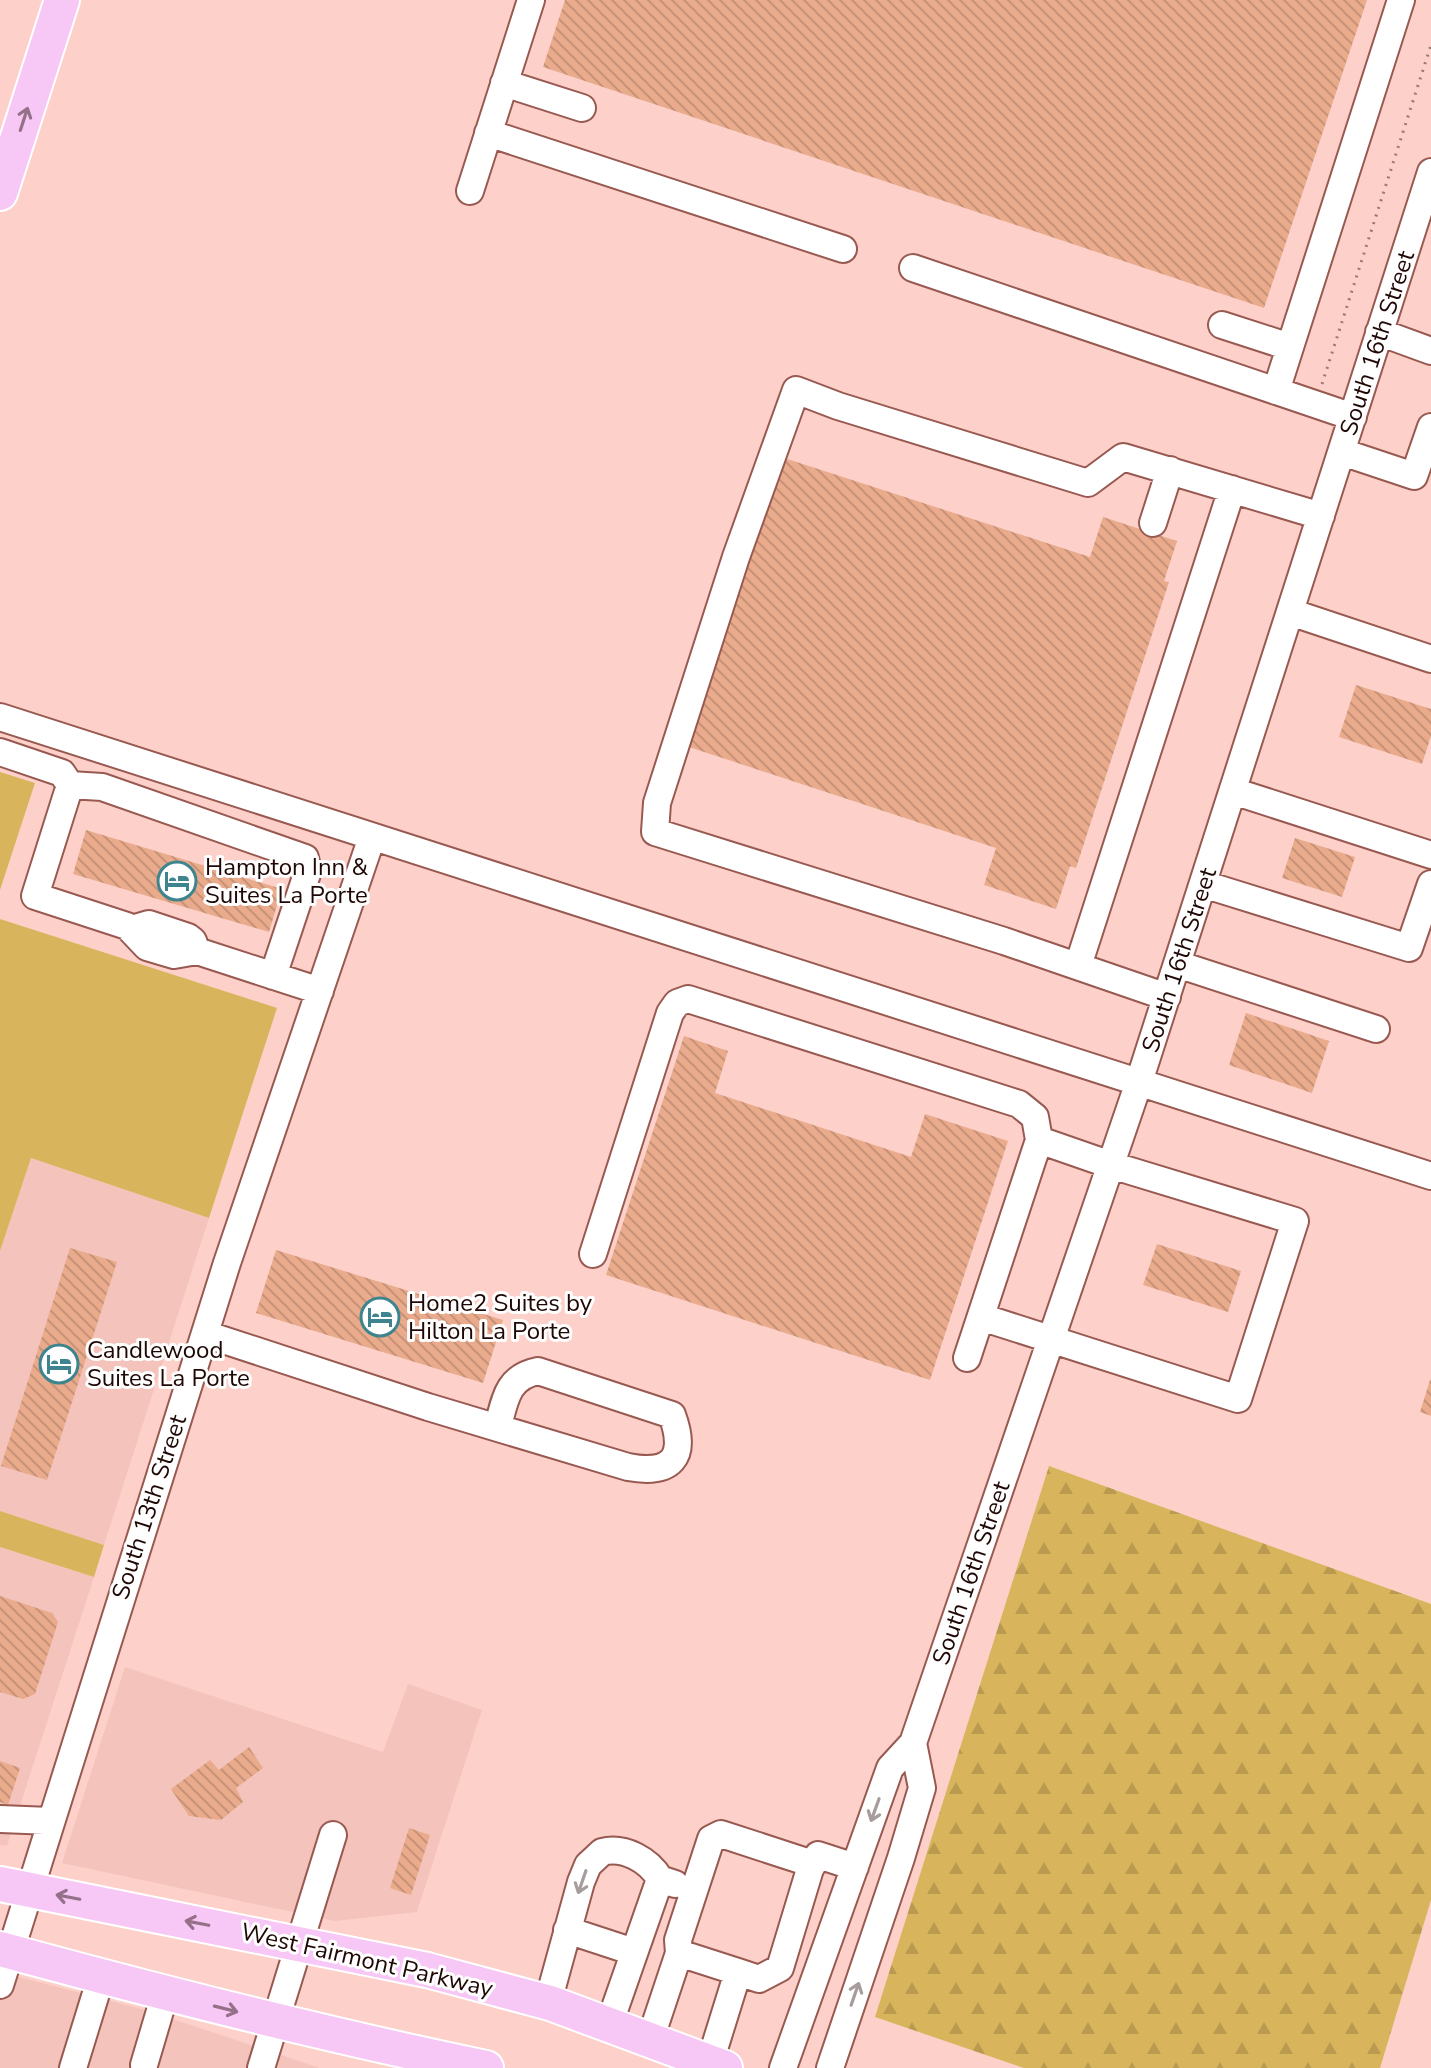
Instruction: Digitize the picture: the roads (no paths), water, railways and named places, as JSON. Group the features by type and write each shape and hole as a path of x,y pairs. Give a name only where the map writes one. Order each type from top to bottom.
{"main road":[{"path":"0,193 62,0"},
{"name":"West Fairmont Parkway","path":"15,1886 427,1970 548,2002 718,2065"},
{"path":"5,1950 275,2021 486,2068"}],"street":[{"path":"470,191 531,0"},
{"path":"1276,391 1401,0"},
{"path":"504,83 582,108"},
{"path":"488,133 843,249"},
{"name":"South 16th Street","path":"783,2068 890,1768 913,1743 1111,1165 1379,332 1426,206 1431,172"},
{"path":"913,268 1353,417"},
{"path":"1222,325 1290,347"},
{"path":"1379,332 1431,351"},
{"path":"1167,997 655,832 657,803 736,557 796,390 838,406 1088,483 1123,457 1321,516"},
{"path":"1342,452 1423,478 1431,427"},
{"path":"1153,523 1170,470"},
{"path":"1078,966 1232,489"},
{"path":"1290,612 1431,659"},
{"path":"0,717 1431,1176"},
{"path":"0,752 62,773 70,785"},
{"path":"70,785 35,896 132,929 147,947 174,955 197,951 320,991"},
{"path":"70,785 102,787 305,858 308,871 273,976"},
{"path":"1233,791 1431,855"},
{"name":"South 13th Street","path":"0,1985 15,1886 51,1821 205,1334 372,837"},
{"path":"1203,884 1409,948 1431,884"},
{"path":"1177,964 1376,1029"},
{"path":"593,1254 670,1013 677,1003 688,999 1019,1104 1035,1117 1039,1140 967,1358"},
{"path":"981,1317 1238,1399 1295,1221 1039,1140"},
{"path":"205,1334 428,1407 628,1467 651,1471 665,1467 679,1441 672,1415 538,1371 525,1373 516,1380 508,1393 498,1426"},
{"path":"830,2068 922,1788 913,1743"},
{"path":"0,1819 51,1821"},
{"path":"650,2040 679,1953 678,1940 711,1839 721,1834 813,1864"},
{"path":"261,2068 333,1835"},
{"path":"548,2002 588,1865 602,1852 611,1850 633,1856 646,1862 660,1879 694,1890"},
{"path":"679,1953 759,1979 780,1968 818,1855 855,1867"},
{"path":"609,2025 660,1879"},
{"path":"567,1930 634,1952"},
{"path":"718,2065 738,1972"},
{"path":"77,2057 101,1977"},
{"path":"144,2065 165,1994"}],"place":[{"name":"Hampton Inn & Suites La Porte","path":"177,881"},
{"name":"Home2 Suites by Hilton La Porte","path":"380,1317"},
{"name":"Candlewood Suites La Porte","path":"59,1364"}]}
